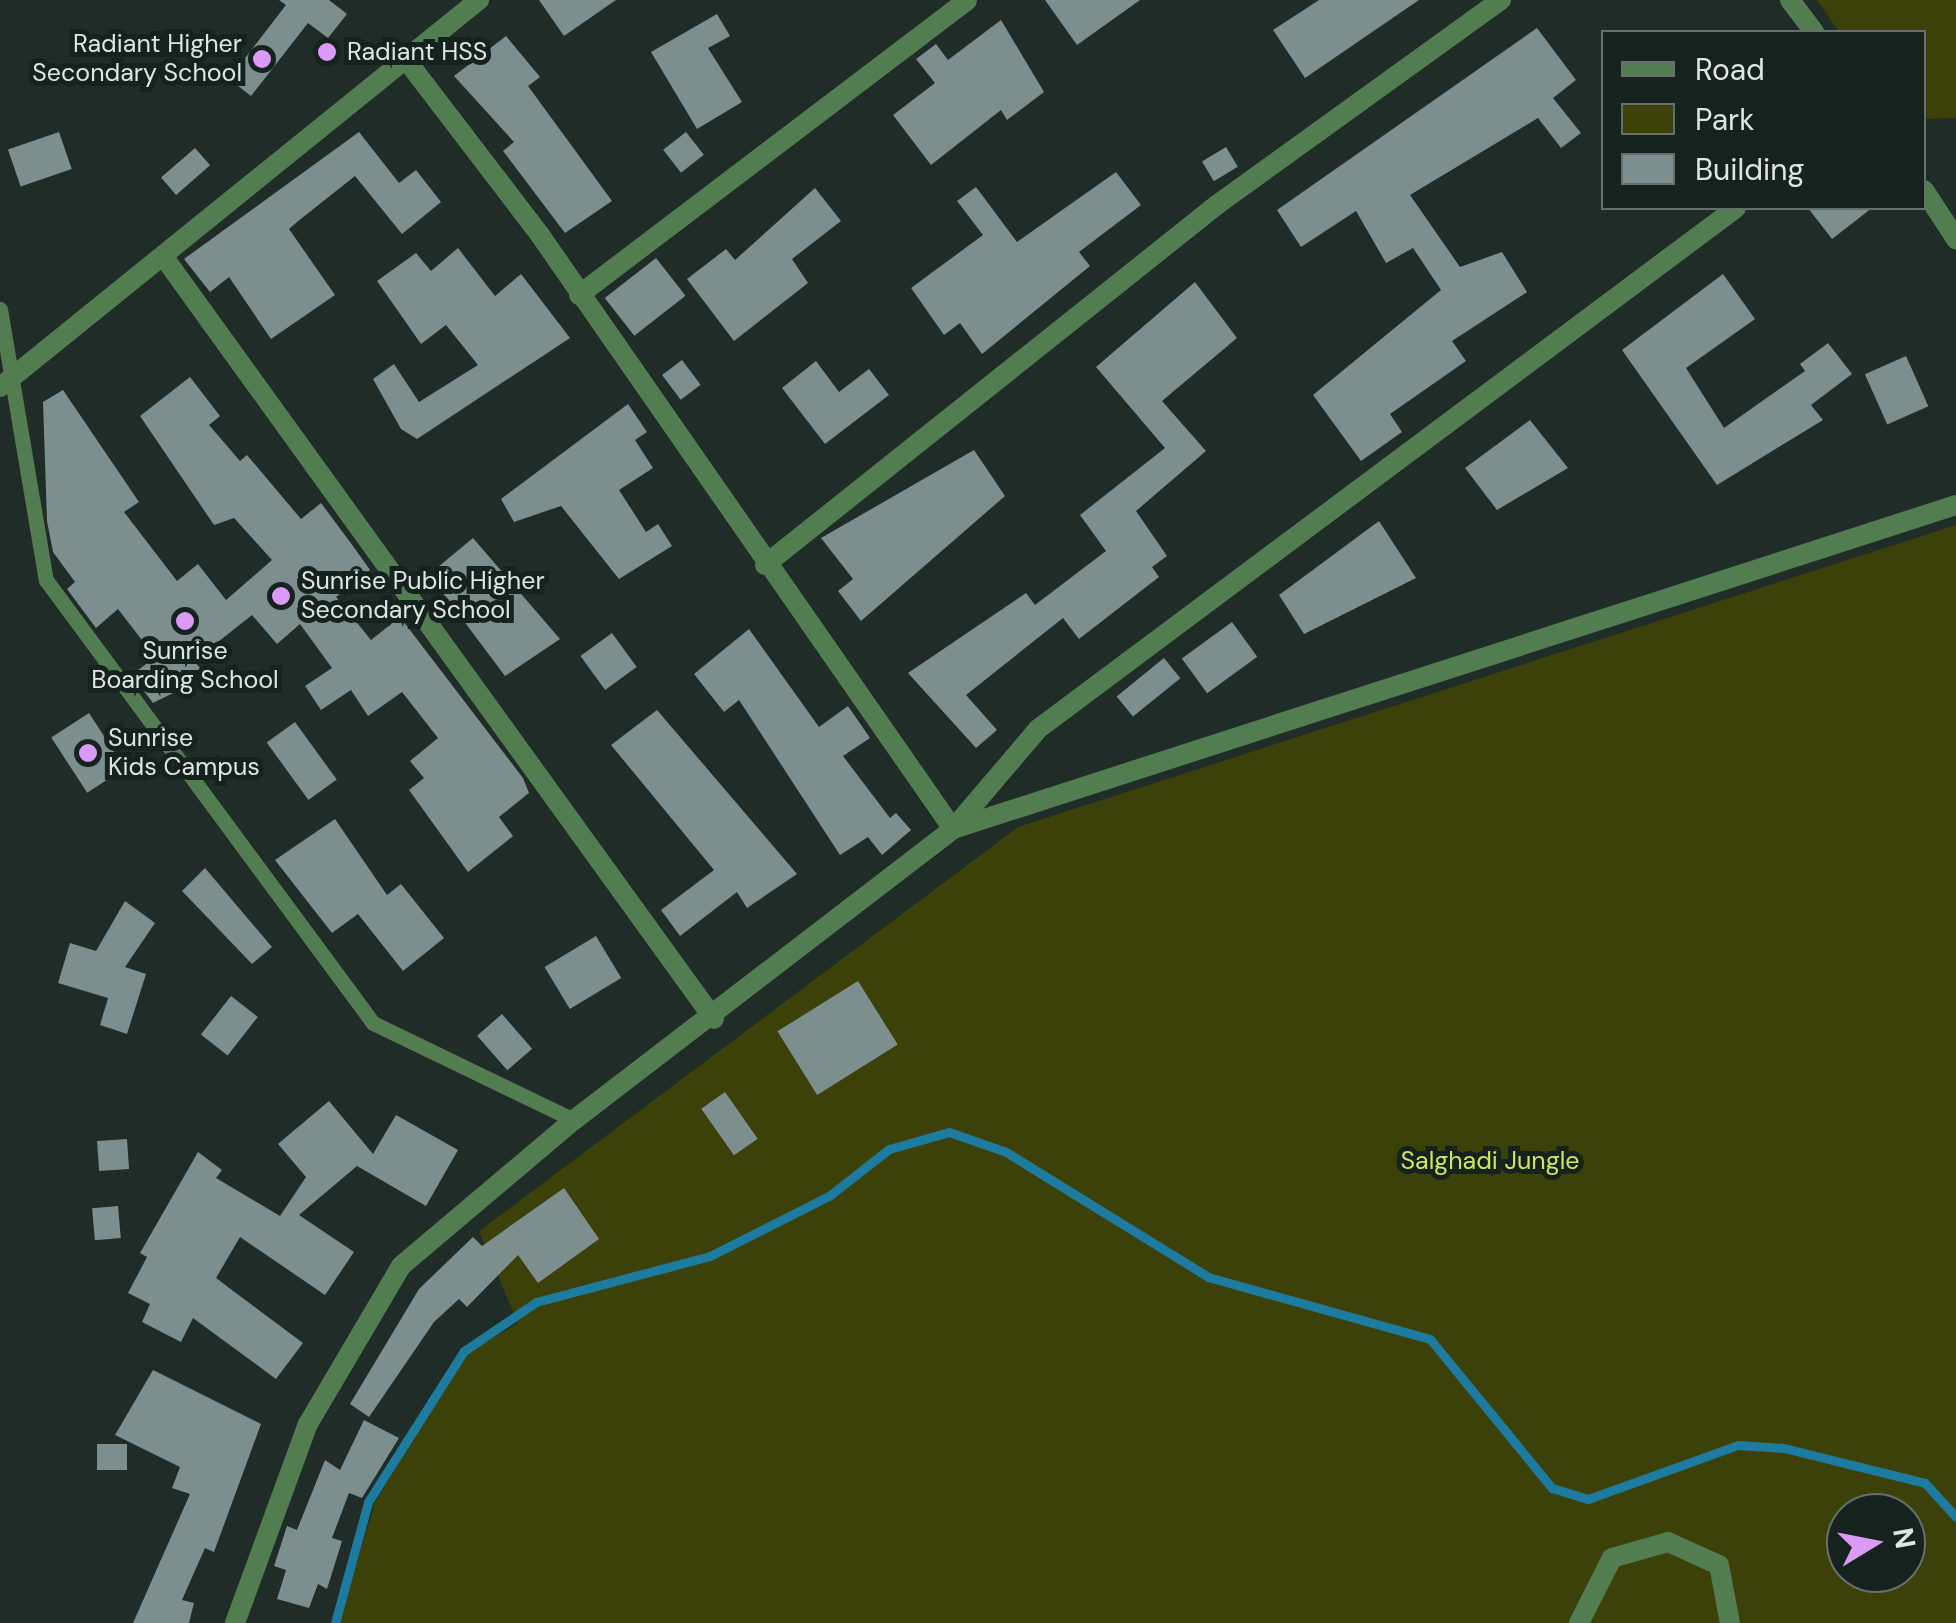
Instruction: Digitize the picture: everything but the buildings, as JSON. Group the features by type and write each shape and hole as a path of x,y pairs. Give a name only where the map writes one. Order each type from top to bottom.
{"street":[{"path":"7,383 479,0"},
{"path":"579,295 968,0"},
{"path":"765,565 1218,204 1501,0"},
{"path":"1790,0 1812,30"},
{"path":"404,57 579,295 953,829"},
{"path":"1926,193 1956,238"},
{"path":"235,1623 308,1424 401,1266 574,1120 714,1020 953,829 1038,729 1733,210"},
{"path":"163,256 714,1020"},
{"path":"953,829 1956,506"},
{"path":"1579,1623 1612,1558 1668,1542 1719,1565 1730,1623"}],"lane":[{"path":"0,308 7,383 46,580 374,1023 574,1120"}],"green space":[{"path":"1817,0 1956,0 1956,118 1926,119 1926,30 1838,30"},
{"name":"Salghadi Jungle","path":"1956,525 1956,1623 339,1623 375,1502 467,1353 518,1323 479,1231 1018,827"}],"waterway":[{"path":"335,1623 368,1502 464,1351 536,1302 710,1256 829,1196 889,1149 949,1132 1006,1152 1208,1277 1430,1339 1552,1488 1588,1499 1738,1445 1784,1448 1925,1483 1956,1517"}],"place":[{"name":"Radiant HSS","path":"327,52"},
{"name":"Radiant Higher Secondary School","path":"262,59"},
{"name":"Sunrise Public Higher Secondary School","path":"281,596"},
{"name":"Sunrise Boarding School","path":"185,621"},
{"name":"Sunrise Kids Campus","path":"88,753"}]}
